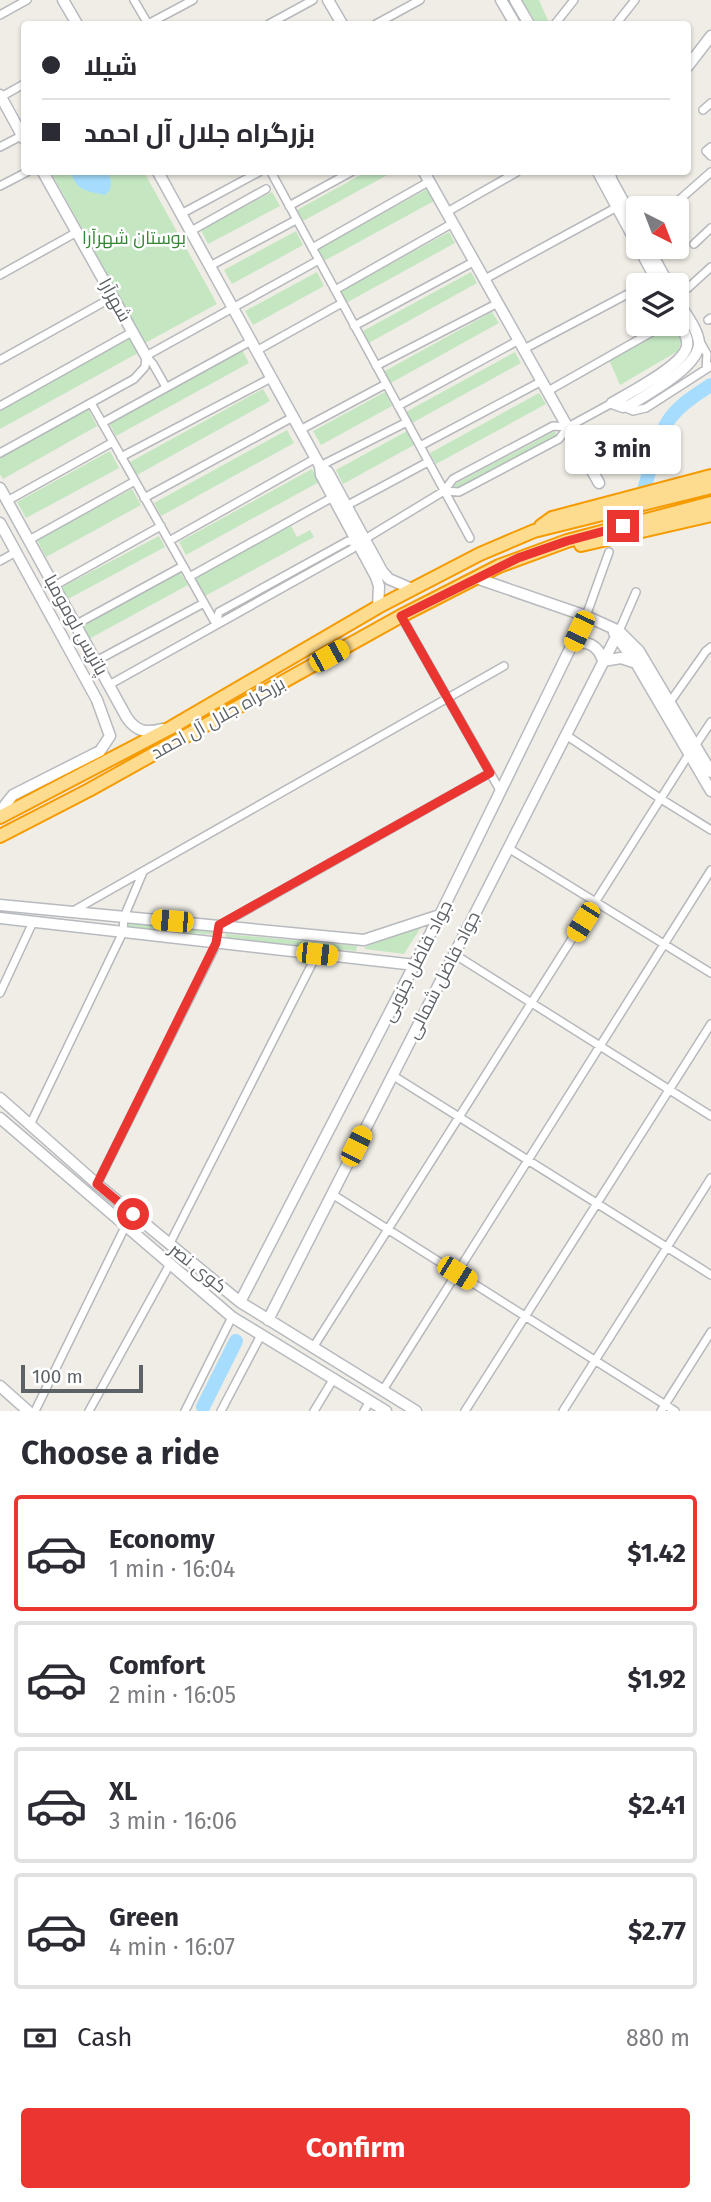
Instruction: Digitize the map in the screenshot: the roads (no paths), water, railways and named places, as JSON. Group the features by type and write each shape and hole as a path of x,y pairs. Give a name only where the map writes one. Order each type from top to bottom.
{"highway":[{"path":"534,531 552,518 711,476"},
{"name":"بزرگراه جلال آل احمد","path":"2,816 172,727 379,607 480,554 534,531 711,487"},
{"name":"بزرگراه جلال آل احمد","path":"2,836 475,578 536,551 590,534 711,503"},
{"path":"536,551 571,547 711,515"}],"street":[{"path":"0,15 27,0"},
{"path":"63,0 75,21"},
{"path":"134,0 146,21"},
{"path":"169,0 174,10"},
{"path":"154,21 192,0"},
{"path":"274,21 313,0"},
{"path":"329,0 340,21"},
{"path":"381,21 419,0"},
{"path":"501,0 513,21"},
{"path":"515,0 528,21"},
{"path":"557,21 574,0"},
{"path":"618,21 635,0"},
{"path":"691,62 711,36"},
{"path":"21,86 1,96 21,132"},
{"path":"703,110 711,103"},
{"path":"0,148 21,138"},
{"path":"711,147 706,151 711,156"},
{"path":"684,196 711,172"},
{"path":"0,186 21,175"},
{"name":"شهرآرا","path":"45,175 146,356"},
{"path":"160,175 318,462 328,472 346,506 379,586 379,607"},
{"path":"181,215 254,175"},
{"path":"273,175 470,538"},
{"path":"289,206 346,175"},
{"path":"447,212 512,175"},
{"path":"600,175 653,273"},
{"path":"610,175 626,206"},
{"path":"312,248 427,176 599,483"},
{"path":"191,231 266,189"},
{"path":"485,279 617,207"},
{"path":"210,266 296,220"},
{"path":"335,290 453,223"},
{"path":"694,244 711,228"},
{"path":"0,275 77,232"},
{"path":"146,356 319,260"},
{"path":"354,326 475,261"},
{"path":"689,287 711,267"},
{"path":"398,406 626,294"},
{"path":"0,360 113,297"},
{"path":"102,423 166,387 342,303"},
{"path":"376,366 498,303"},
{"path":"612,403 633,411 646,408 709,367 706,354 689,322"},
{"path":"0,406 132,332"},
{"path":"548,391 645,336"},
{"path":"444,491 459,492 559,439 568,428 667,368 685,352 685,336"},
{"path":"624,407 649,393 690,363 698,350 697,336"},
{"path":"146,356 166,387"},
{"path":"0,453 138,376 145,367 146,356"},
{"path":"121,457 271,378"},
{"path":"420,446 542,380"},
{"path":"300,430 386,384"},
{"path":"91,403 216,624"},
{"path":"145,498 293,417"},
{"path":"169,541 318,462 407,422"},
{"path":"97,701 108,702 110,688 216,624 352,549 362,540 444,491 453,479 553,426 568,428"},
{"path":"7,501 113,442"},
{"path":"318,462 321,475 333,497 389,579 412,589"},
{"path":"346,506 428,462"},
{"path":"29,540 135,481"},
{"name":"پاتریس لومومبا","path":"0,488 129,721 139,730 150,732 172,727"},
{"path":"189,577 333,497"},
{"name":"پاتریس لومومبا","path":"0,523 97,701 110,730 105,747 13,795 5,805 2,816"},
{"path":"54,586 160,526"},
{"path":"0,561 16,552"},
{"path":"586,616 609,552"},
{"path":"75,625 183,566"},
{"path":"475,578 586,616 615,631 639,651 670,702 711,790"},
{"path":"615,631 636,592"},
{"path":"96,662 204,603"},
{"path":"401,616 501,792"},
{"name":"جواد فاضل جنوبی","path":"240,1302 415,965 586,616"},
{"path":"615,631 692,750 711,772"},
{"name":"جواد فاضل شمالی","path":"268,1320 604,661 615,631"},
{"path":"572,646 583,642 591,644 604,661 621,658 636,663"},
{"path":"670,702 711,647"},
{"path":"73,911 504,666"},
{"path":"314,1346 711,722"},
{"path":"566,735 711,830"},
{"path":"219,925 490,773"},
{"path":"508,848 711,973"},
{"path":"383,1390 711,870"},
{"path":"30,1125 122,932 124,917 143,872"},
{"path":"0,905 364,940 440,915"},
{"path":"0,918 415,965"},
{"path":"0,993 33,922"},
{"path":"97,1184 216,943 219,925"},
{"path":"360,959 364,940"},
{"path":"169,1244 317,954"},
{"path":"454,954 711,1116"},
{"path":"465,1411 711,1024"},
{"path":"392,1075 711,1275"},
{"name":"کوی نصر","path":"0,1098 97,1184 240,1302 415,1411"},
{"name":"کوی نصر","path":"0,1118 232,1317 386,1411"},
{"path":"563,1411 711,1178"},
{"path":"331,1194 595,1360 663,1408 675,1411"},
{"path":"35,1411 125,1227"},
{"path":"89,1411 170,1264"},
{"path":"185,1411 232,1317"},
{"path":"663,1408 711,1332"},
{"path":"221,1411 261,1335"},
{"path":"314,1411 334,1378"},
{"path":"0,1386 28,1411"},
{"path":"364,1411 370,1401"}],"water":[{"path":"72,175 109,175 110,190 105,195 83,189"}],"waterway":[{"path":"645,486 658,441 666,424 680,407 711,385"},
{"path":"203,1407 236,1341"}],"park label":[{"name":"بوستان شهرآرا","path":"134,238"}]}
